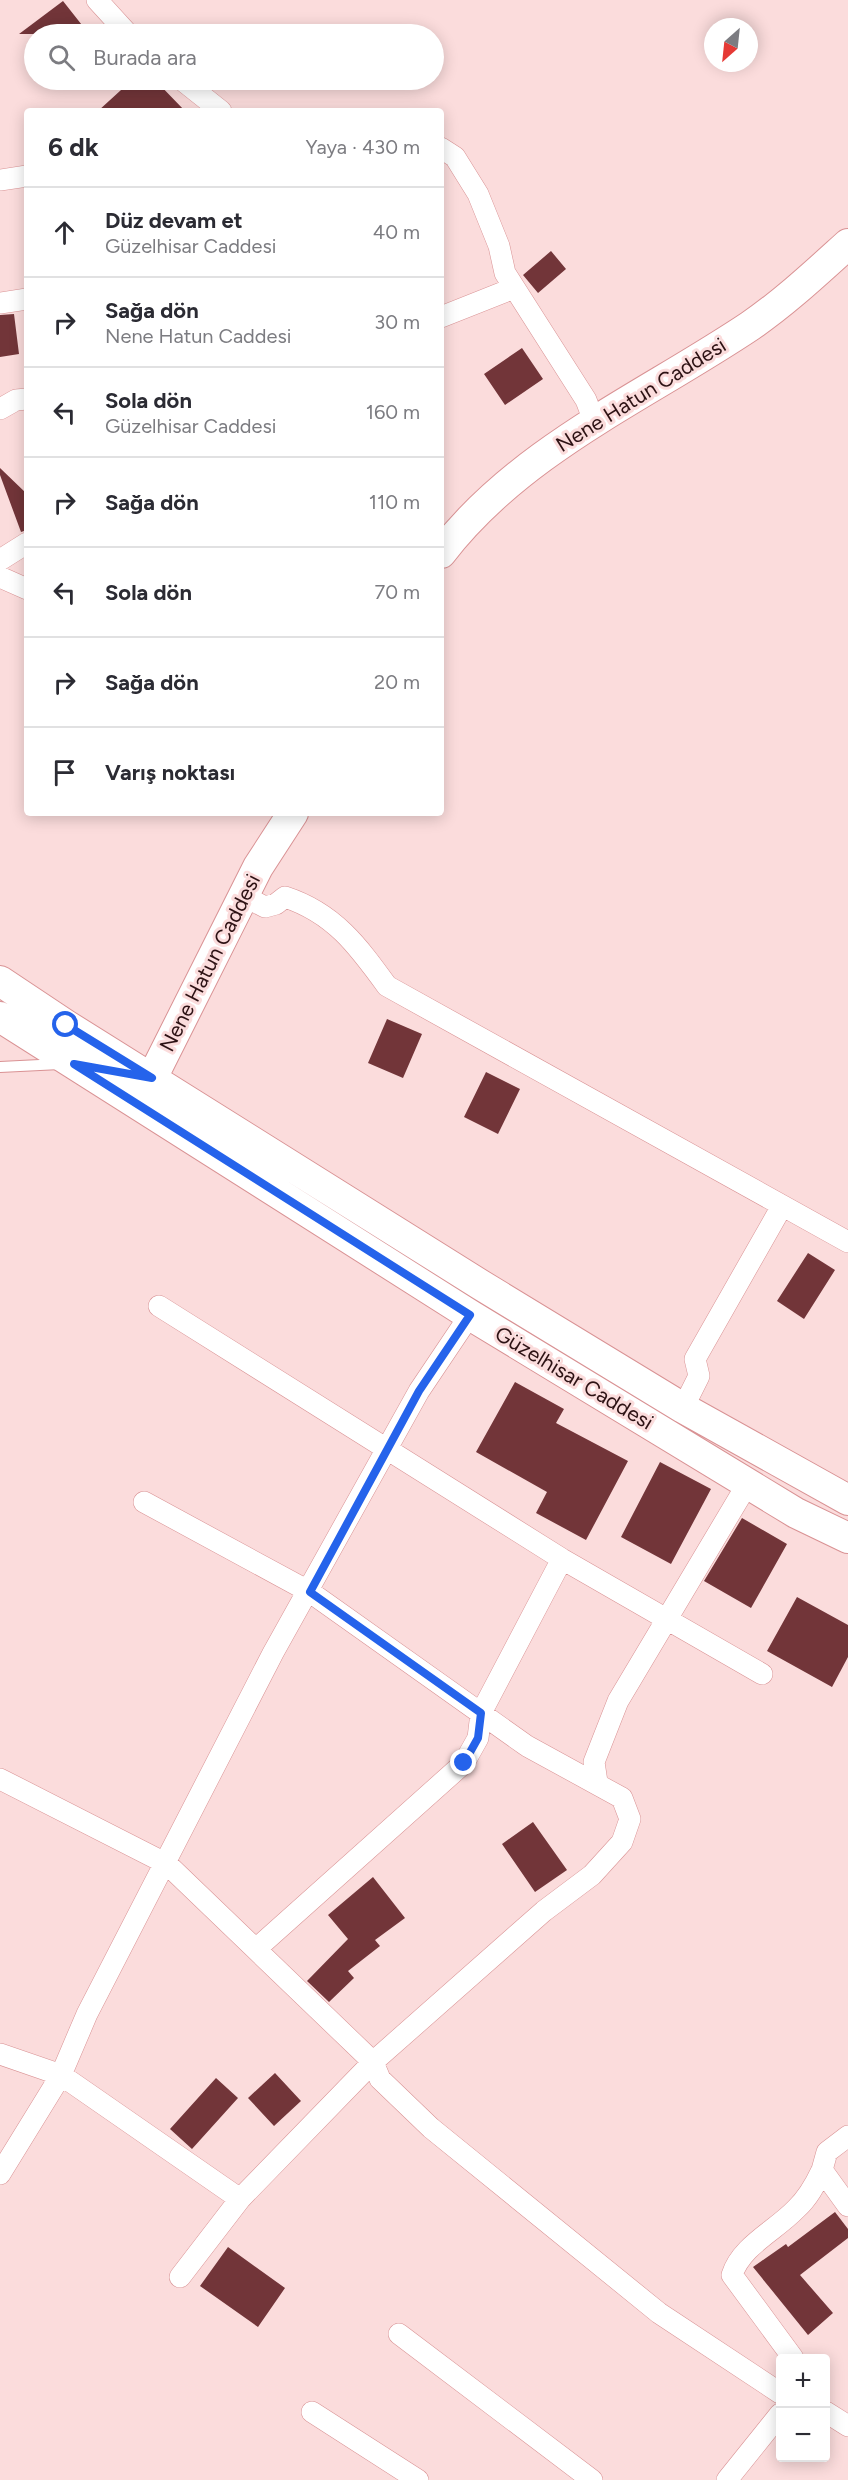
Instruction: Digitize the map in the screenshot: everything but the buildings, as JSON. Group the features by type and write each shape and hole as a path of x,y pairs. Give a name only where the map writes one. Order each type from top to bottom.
{"street":[{"path":"97,0 119,24"},
{"path":"195,90 217,108"},
{"path":"444,150 455,157 478,194 499,246 505,273 586,400 594,421"},
{"path":"0,180 24,176"},
{"name":"Nene Hatun Caddesi","path":"444,549 462,526 498,490 594,421 752,324 848,244"},
{"path":"444,315 514,288"},
{"path":"0,303 24,299"},
{"path":"1,407 16,400 24,399"},
{"path":"0,560 24,545"},
{"path":"0,577 24,588"},
{"name":"Nene Hatun Caddesi","path":"74,1064 152,1078 258,867 291,816"},
{"path":"244,896 265,907 276,904 285,897 314,909 339,925 387,986 848,1242"},
{"name":"Güzelhisar Caddesi","path":"0,981 481,1285 683,1408 848,1500"},
{"name":"Güzelhisar Caddesi","path":"0,1017 470,1315 796,1513 848,1538"},
{"path":"683,1408 699,1376 695,1359 782,1206"},
{"path":"159,1306 562,1559 762,1674"},
{"path":"0,2174 61,2075 87,2014 167,1863 273,1653 310,1592 419,1391 470,1315"},
{"path":"597,1782 594,1762 603,1733 618,1701 748,1483"},
{"path":"144,1502 310,1592 527,1746 597,1782 622,1798 630,1819 622,1842 592,1875 544,1911 373,2062 240,2199 180,2277"},
{"path":"256,1949 464,1763 478,1738 481,1713 562,1559"},
{"path":"0,1779 167,1863 373,2062 380,2079 431,2128 659,2313 776,2389"},
{"path":"0,2054 61,2075 240,2199"},
{"path":"790,2354 732,2275 737,2260 796,2210 811,2193 822,2170 827,2152 848,2136"},
{"path":"822,2170 848,2206"},
{"path":"399,2334 592,2480"},
{"path":"312,2412 418,2480"},
{"path":"830,2415 848,2426"},
{"path":"727,2480 776,2419"}],"lane":[{"path":"0,1067 74,1064"}],"route":[{"path":"66,1025 152,1078 74,1064 470,1315 419,1391 310,1592 481,1713 478,1738 464,1763"}]}
